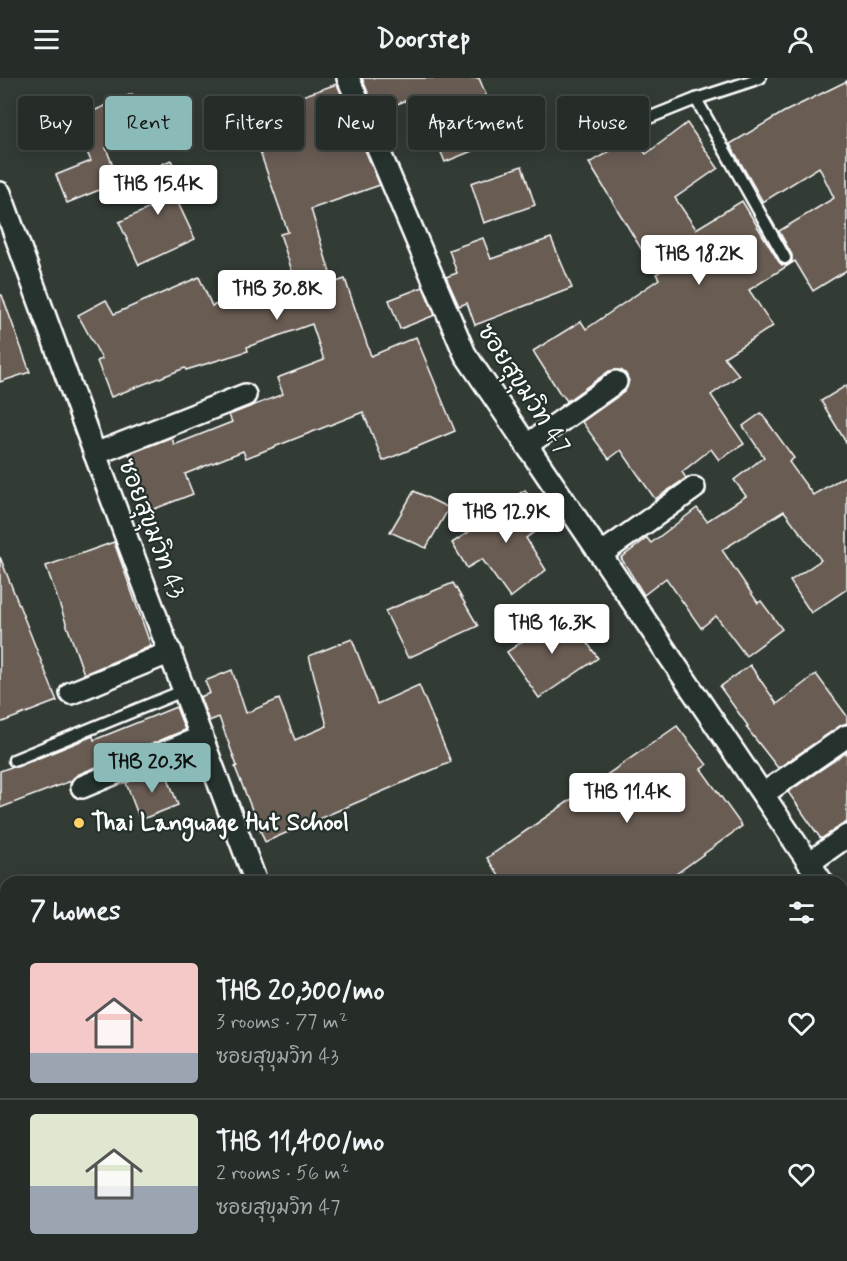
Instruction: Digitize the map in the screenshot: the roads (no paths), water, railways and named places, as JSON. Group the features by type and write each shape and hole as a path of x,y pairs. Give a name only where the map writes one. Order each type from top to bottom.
{"street":[{"name":"ซอยสุขุมวิท 47","path":"348,78 465,354 818,876"},
{"name":"ซอยสุขุมวิท 43","path":"0,193 95,454 254,876"},
{"path":"527,445 616,382"},
{"path":"95,454 245,395"},
{"path":"601,554 694,488"},
{"path":"70,693 171,652"},
{"path":"763,794 847,736"},
{"path":"82,787 202,737"},
{"path":"809,863 847,836"}],"lane":[{"path":"649,117 760,78"},
{"path":"696,99 785,258"},
{"path":"14,760 185,690"}],"place":[{"name":"Thai Language Hut School","path":"79,823"}]}
